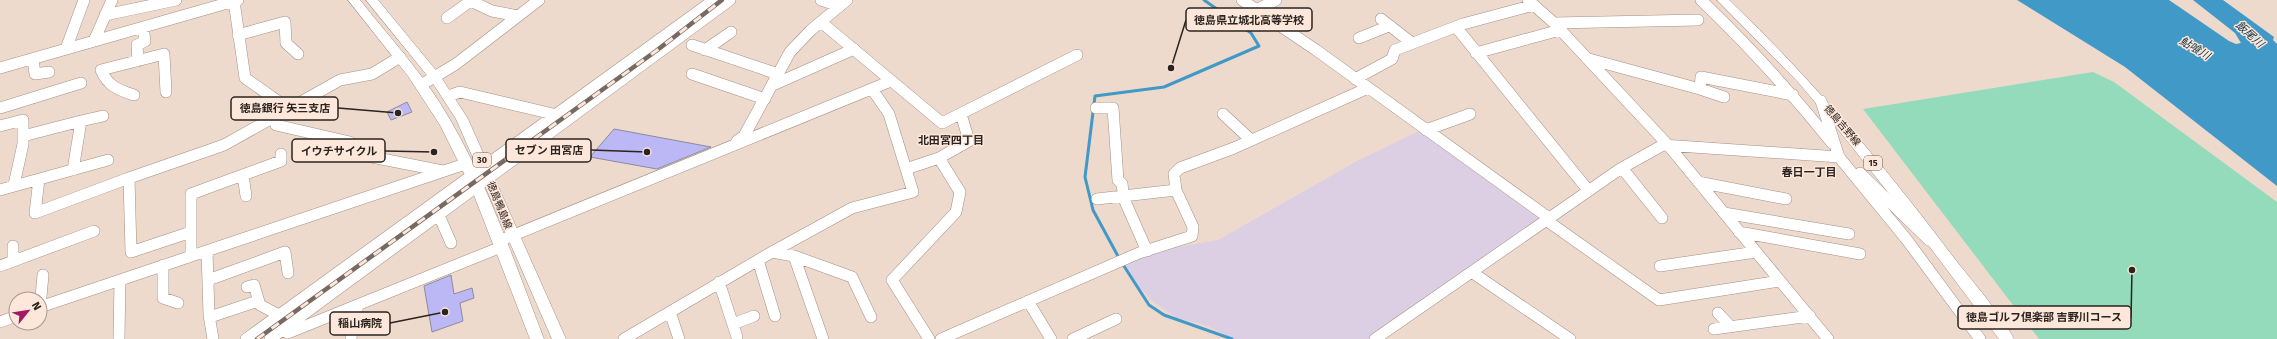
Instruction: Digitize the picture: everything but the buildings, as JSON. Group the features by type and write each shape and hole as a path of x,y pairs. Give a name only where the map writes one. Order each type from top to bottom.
{"main road":[{"name":"徳島鴨島線","path":"354,0 434,104 471,175 537,339"},
{"name":"徳島鴨島線","path":"372,0 435,76 448,96 487,171 513,235 559,339"},
{"name":"徳島吉野線","path":"1723,0 1820,98 1885,177 2007,339"}],"street":[{"path":"66,50 84,0"},
{"path":"94,41 112,0"},
{"path":"105,15 176,0"},
{"path":"0,68 236,0 238,35 245,78 289,109"},
{"path":"420,85 456,64 539,0"},
{"path":"487,171 557,115 714,0"},
{"path":"276,125 350,142 341,151 445,172 471,175 487,171 730,0"},
{"path":"821,0 843,3"},
{"path":"1242,0 1368,88 1659,300 1780,281"},
{"path":"1256,10 1276,0"},
{"path":"1702,0 1751,48 1793,95 1907,240 1980,339"},
{"path":"447,18 471,1 492,11 518,16"},
{"path":"1355,79 1392,59 1395,50 1456,27 1531,2 1589,59 1668,145 1828,339"},
{"path":"733,144 744,136 790,52 843,3"},
{"path":"1381,19 1412,43"},
{"path":"1476,53 1557,26 1698,20"},
{"path":"238,35 285,22 286,43 298,54"},
{"path":"821,22 942,123 1077,55"},
{"path":"1358,38 1389,26"},
{"path":"138,60 138,45 145,41 143,27"},
{"path":"1456,27 1588,190"},
{"path":"705,50 730,32"},
{"path":"692,45 778,74"},
{"path":"773,85 854,49"},
{"path":"134,95 112,89 104,79 101,70 164,54 166,92"},
{"path":"39,179 36,213 129,178 224,145 340,80 372,74 400,58"},
{"path":"33,59 35,74 49,72"},
{"path":"1589,59 1724,96"},
{"path":"692,74 765,99"},
{"path":"1700,89 1701,77 1793,95"},
{"path":"270,339 358,305 500,244 513,235 733,144 891,81"},
{"path":"0,108 81,83"},
{"path":"941,339 1147,251 1192,236 1193,227 1176,190 1174,174 1180,168 1252,140 1368,88"},
{"path":"624,339 719,282 852,208 913,192 889,114 872,89"},
{"path":"448,96 460,92 557,115"},
{"path":"1820,98 1837,152 1848,161 1914,228 1940,249"},
{"path":"1096,108 1113,108 1118,180 1122,184 1123,197 1147,251"},
{"path":"906,169 939,158 969,141 961,114"},
{"path":"1223,114 1252,140"},
{"path":"1426,130 1470,114"},
{"path":"23,136 103,116"},
{"path":"0,126 23,120 23,136 14,185"},
{"path":"73,170 81,121"},
{"path":"1375,339 1473,273 1588,190 1622,168 1663,145 1837,152"},
{"path":"191,256 191,194 281,161 281,154"},
{"path":"929,339 892,280 956,212 960,192 939,158"},
{"path":"0,190 108,160"},
{"path":"1622,168 1662,218"},
{"path":"48,304 445,172"},
{"path":"243,175 246,196"},
{"path":"285,334 438,213 471,175"},
{"path":"246,339 471,175"},
{"path":"129,178 131,252 191,232"},
{"path":"1698,182 1786,199"},
{"path":"1097,199 1176,190"},
{"path":"438,213 451,243"},
{"path":"1724,213 1786,219 1843,230"},
{"path":"0,266 56,248 94,231"},
{"path":"1739,232 1860,254"},
{"path":"13,246 13,261"},
{"path":"207,251 210,317 213,339"},
{"path":"208,280 285,252 288,273"},
{"path":"772,252 794,256 852,277 871,317"},
{"path":"1660,266 1756,252"},
{"path":"794,256 823,339"},
{"path":"758,260 775,316"},
{"path":"163,265 163,298 178,303"},
{"path":"1473,273 1570,339"},
{"path":"42,291 43,275"},
{"path":"119,339 120,280"},
{"path":"719,282 737,337"},
{"path":"247,287 254,285 260,305 278,316"},
{"path":"210,317 258,301"},
{"path":"1028,301 1051,339"},
{"path":"351,337 358,305"},
{"path":"670,312 679,339"},
{"path":"1718,312 1731,327"},
{"path":"733,324 754,316"},
{"path":"1714,329 1810,316"},
{"path":"1073,339 1116,319"}],"shaded area":[{"path":"1421,130 1540,219 1380,339 1234,339 1205,325 1177,318 1152,301 1139,287 1124,263 1178,247 1218,240 1357,161"}],"green space":[{"path":"2093,72 2114,82 2277,202 2277,339 2039,339 1863,109"}],"water":[{"path":"2017,0 2169,0 2229,41 2236,44 2241,43 2235,33 2193,0 2223,0 2274,37 2273,40 2277,44 2277,186 2125,67"}],"waterway":[{"path":"1119,258 1093,210 1085,177 1095,96 1164,87 1259,46 1251,33 1204,0"},
{"path":"1122,263 1149,305 1164,315 1232,339"}],"railway":[{"path":"257,339 656,51 722,0"}],"place":[{"name":"徳島県立城北高等学校","path":"1171,68"},
{"name":"徳島銀行 矢三支店","path":"398,113"},
{"name":"イウチサイクル","path":"434,152"},
{"name":"セブン 田宮店","path":"647,152"},
{"name":"徳島ゴルフ倶楽部 吉野川コース","path":"2132,270"},
{"name":"稲山病院","path":"445,312"}],"district":[{"name":"北田宮四丁目","path":"951,140"},
{"name":"春日一丁目","path":"1809,172"}],"water label":[{"name":"飯尾川","path":"2250,34"},
{"name":"鮎喰川","path":"2195,48"}]}
